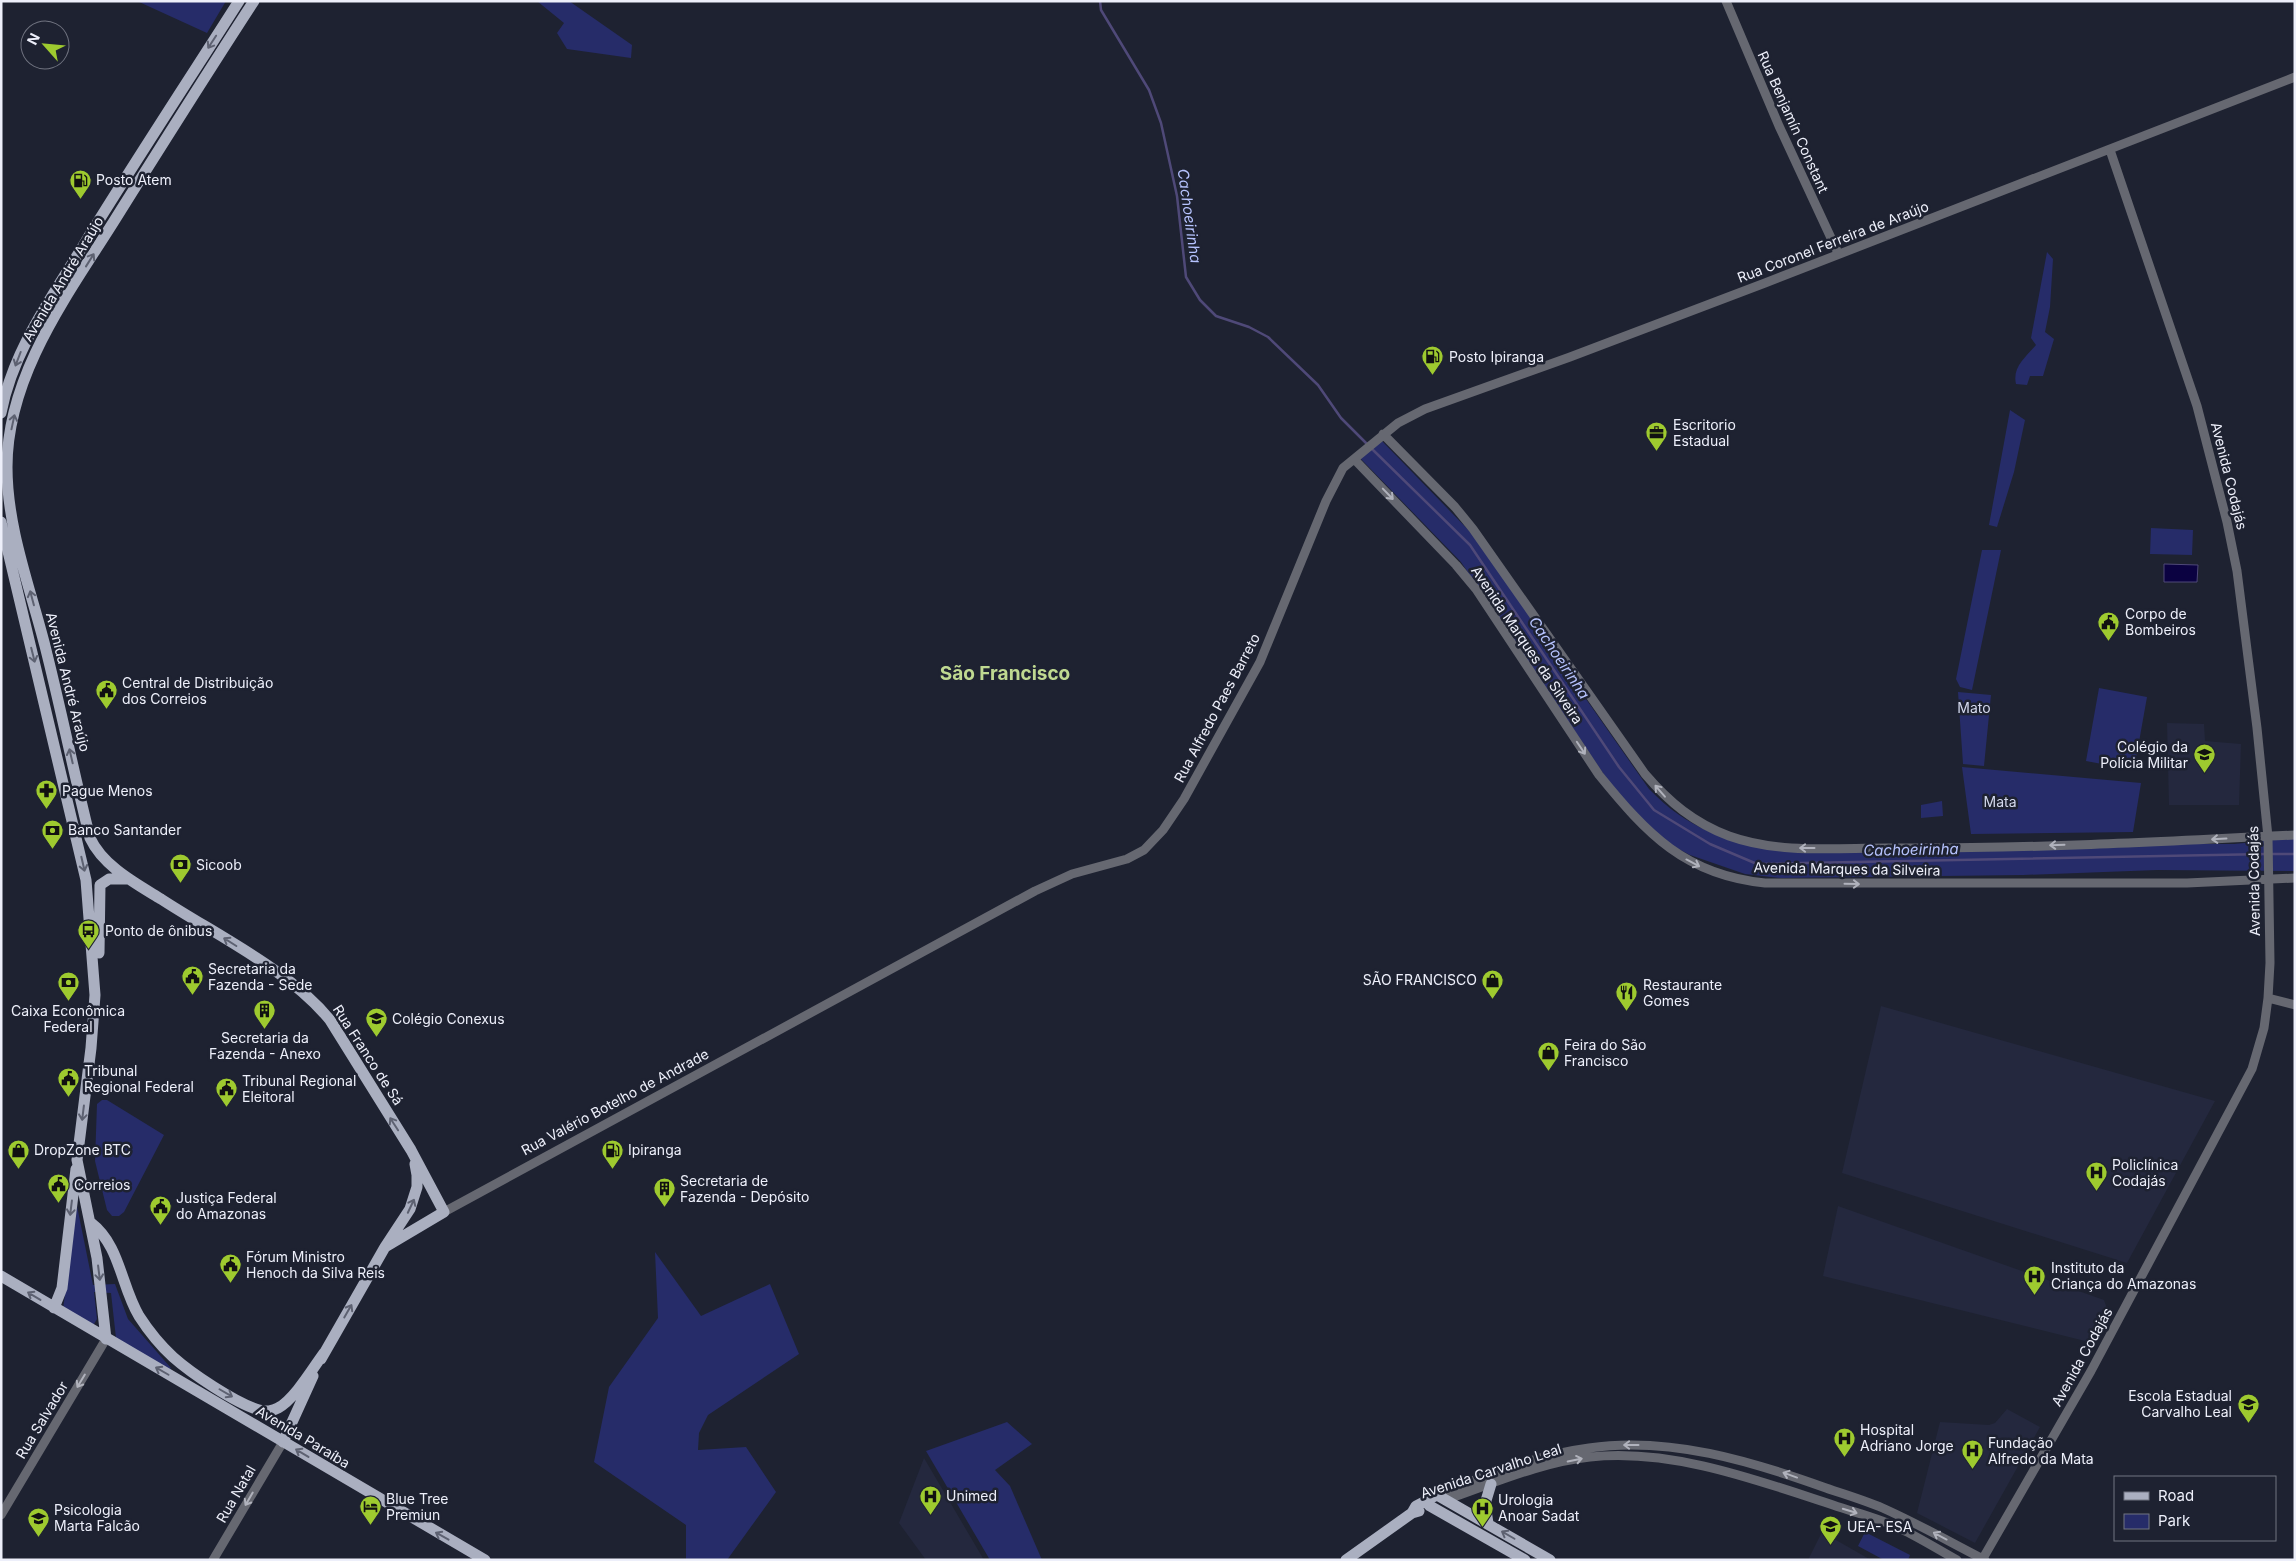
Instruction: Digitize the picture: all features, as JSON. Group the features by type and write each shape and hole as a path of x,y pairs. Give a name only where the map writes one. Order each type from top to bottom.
{"main road":[{"name":"Avenida André Araújo","path":"1,413 8,386 24,342 239,1"},
{"name":"Avenida André Araújo","path":"90,838 45,647 17,540 8,496 7,464 10,437 16,409 26,379 37,350 53,321 254,1"},
{"name":"Avenida André Araújo","path":"1,522 86,880 95,980 91,1048 77,1160 91,1223 106,1339"},
{"name":"Rua Franco de Sá","path":"90,838 102,857 130,880 278,973 319,1007 330,1020 411,1150 444,1212"},
{"path":"95,980 98,953 100,885 108,879 130,880"},
{"path":"385,1247 410,1209 415,1197 417,1175 411,1150"},
{"path":"54,1308 62,1288 77,1160"},
{"name":"Rua Valério Botelho de Andrade","path":"283,1442 324,1353 385,1247 444,1212"},
{"path":"91,1223 100,1230 112,1248 131,1301 158,1342 183,1366 230,1395 262,1411 278,1408 297,1388 324,1353"},
{"name":"Avenida Paraíba","path":"1,1276 484,1560"},
{"path":"1480,1533 1487,1522 1485,1504 1491,1484"},
{"path":"1441,1498 1487,1522 1550,1560"},
{"name":"Avenida Carvalho Leal","path":"1346,1560 1412,1513 1416,1506 1441,1498"},
{"path":"1428,1503 1525,1560"}],"street":[{"name":"Rua Benjamín Constant","path":"1726,1 1779,126 1838,254"},
{"name":"Rua Coronel Ferreira de Araújo","path":"1356,457 1398,422 1425,408 1570,357 1765,283 2295,77"},
{"name":"Avenida Codajás","path":"1983,1559 2091,1371 2252,1070 2264,1028 2268,998 2270,963 2268,840 2257,728 2237,572 2227,522 2197,406 2110,150"},
{"name":"Avenida Marques da Silveira","path":"1379,437 1455,507 1473,529 1645,774 1667,799 1690,818 1705,826 1730,836 1782,848 1968,849 2268,840 2295,835"},
{"name":"Avenida Marques da Silveira","path":"1356,457 1476,589 1599,775 1620,801 1642,826 1663,843 1681,856 1707,870 1739,880 1765,883 2186,883 2268,875 2295,878"},
{"name":"Rua Alfredo Paes Barreto","path":"1054,882 1072,874 1127,859 1137,854 1150,844 1173,817 1260,662 1326,501 1343,468 1356,457"},
{"name":"Rua Valério Botelho de Andrade","path":"444,1212 956,933 1054,882"},
{"path":"2268,998 2295,1005"},
{"name":"Rua Salvador","path":"1,1515 106,1339"},
{"name":"Rua Natal","path":"213,1560 283,1442"},
{"name":"Avenida Carvalho Leal","path":"1441,1498 1480,1477 1548,1456 1590,1448 1652,1445 1706,1452 1774,1469 1881,1508 1983,1559"},
{"name":"Avenida Carvalho Leal","path":"1441,1498 1551,1464 1589,1457 1617,1455 1650,1457 1704,1466 1771,1483 1876,1518 1901,1529 1958,1560"}],"shaded area":[{"path":"2164,564 2198,565 2197,582 2164,582"},
{"name":"Colégio da Polícia Militar","path":"2167,723 2204,724 2205,741 2241,744 2239,805 2169,805"},
{"path":"1881,1006 2215,1101 2127,1263 1842,1173"},
{"path":"1838,1206 2104,1300 2110,1317 2093,1343 1823,1276"},
{"name":"Fundação Alfredo da Mata","path":"2007,1409 2040,1427 1975,1543 1917,1513 1940,1422 1989,1425 1995,1423"},
{"name":"Unimed","path":"924,1458 984,1560 926,1560 899,1523"},
{"name":"UEA- ESA","path":"1822,1532 1871,1560 1808,1560"}],"green space":[{"path":"137,1 226,1 207,33"},
{"path":"537,1 569,1 632,45 631,58 567,49 557,33 564,23"},
{"path":"2047,252 2053,259 2050,307 2045,332 2054,339 2043,376 2030,376 2027,385 2016,384 2015,378 2018,367 2036,345 2031,338"},
{"path":"2010,410 2025,420 2014,472 1997,527 1989,525"},
{"path":"1381,440 1481,543 1558,659 1649,789 1678,814 1707,831 1739,841 1777,849 2086,844 2234,844 2295,838 2295,871 2157,870 2023,875 1781,878 1745,874 1690,855 1673,846 1643,823 1613,788 1461,562 1360,458"},
{"path":"2151,528 2193,530 2192,555 2150,554"},
{"name":"Mato","path":"1982,550 2001,550 1972,690 1960,687 1956,679"},
{"path":"2099,688 2147,697 2134,770 2086,761"},
{"name":"Mato","path":"1958,692 1991,695 1984,766 1963,764"},
{"name":"Mata","path":"1962,767 2141,783 2133,832 1971,834"},
{"path":"1942,801 1943,816 1921,818 1921,805"},
{"path":"102,1100 107,1100 164,1135 124,1212 119,1216 112,1216 107,1210 95,1161 97,1104"},
{"path":"77,1206 93,1285 115,1284 128,1319 171,1368 169,1370 116,1338 111,1293 94,1292 97,1319 94,1324 63,1309"},
{"path":"655,1252 701,1316 770,1284 799,1354 708,1415 699,1433 698,1450 746,1447 776,1492 727,1560 686,1560 686,1525 594,1462 609,1387 658,1318"},
{"path":"1007,1422 1032,1444 995,1470 1010,1486 1042,1560 990,1560 926,1451"},
{"path":"1865,1532 1910,1555 1908,1560 1884,1560 1858,1546"}],"waterway":[{"name":"Cachoeirinha","path":"1100,1 1101,10 1149,90 1161,123 1177,196 1186,277 1200,300 1216,316 1249,327 1268,337 1318,385 1341,418 1367,444"},
{"name":"Cachoeirinha","path":"1371,448 1470,545 1619,767 1654,810 1710,844 1757,864 2266,854"},
{"name":"Cachoeirinha","path":"2272,854 2295,854"}],"place":[{"name":"Posto Atem","path":"80,199"},
{"name":"Posto Ipiranga","path":"1433,376"},
{"name":"Escritorio Estadual","path":"1657,452"},
{"name":"Corpo de Bombeiros","path":"2109,641"},
{"name":"Central de Distribuição dos Correios","path":"106,710"},
{"name":"Colégio da Polícia Militar","path":"2204,774"},
{"name":"Pague Menos","path":"46,810"},
{"name":"Banco Santander","path":"52,849"},
{"name":"Sicoob","path":"180,884"},
{"name":"Ponto de ônibus","path":"89,950"},
{"name":"Secretaria da Fazenda - Sede","path":"192,996"},
{"name":"SÃO FRANCISCO","path":"1493,999"},
{"name":"Caixa Econômica Federal","path":"68,1002"},
{"name":"Restaurante Gomes","path":"1627,1012"},
{"name":"Secretaria da Fazenda - Anexo","path":"265,1029"},
{"name":"Colégio Conexus","path":"376,1038"},
{"name":"Feira do São Francisco","path":"1548,1072"},
{"name":"Tribunal Regional Federal","path":"68,1098"},
{"name":"Tribunal Regional Eleitoral","path":"226,1108"},
{"name":"DropZone BTC","path":"18,1169"},
{"name":"Ipiranga","path":"612,1169"},
{"name":"Policlínica Codajás","path":"2096,1192"},
{"name":"Correios","path":"58,1204"},
{"name":"Secretaria de Fazenda - Depósito","path":"664,1208"},
{"name":"Justiça Federal do Amazonas","path":"160,1225"},
{"name":"Fórum Ministro Henoch da Silva Reis","path":"230,1284"},
{"name":"Instituto da Criança do Amazonas","path":"2035,1295"},
{"name":"Escola Estadual Carvalho Leal","path":"2248,1423"},
{"name":"Hospital Adriano Jorge","path":"1844,1457"},
{"name":"Fundação Alfredo da Mata","path":"1972,1470"},
{"name":"Unimed","path":"930,1515"},
{"name":"Blue Tree Premiun","path":"370,1526"},
{"name":"Urologia Anoar Sadat","path":"1482,1527"},
{"name":"Psicologia Marta Falcão","path":"38,1537"},
{"name":"UEA- ESA","path":"1831,1546"}],"district":[{"name":"São Francisco","path":"1005,673"}]}
